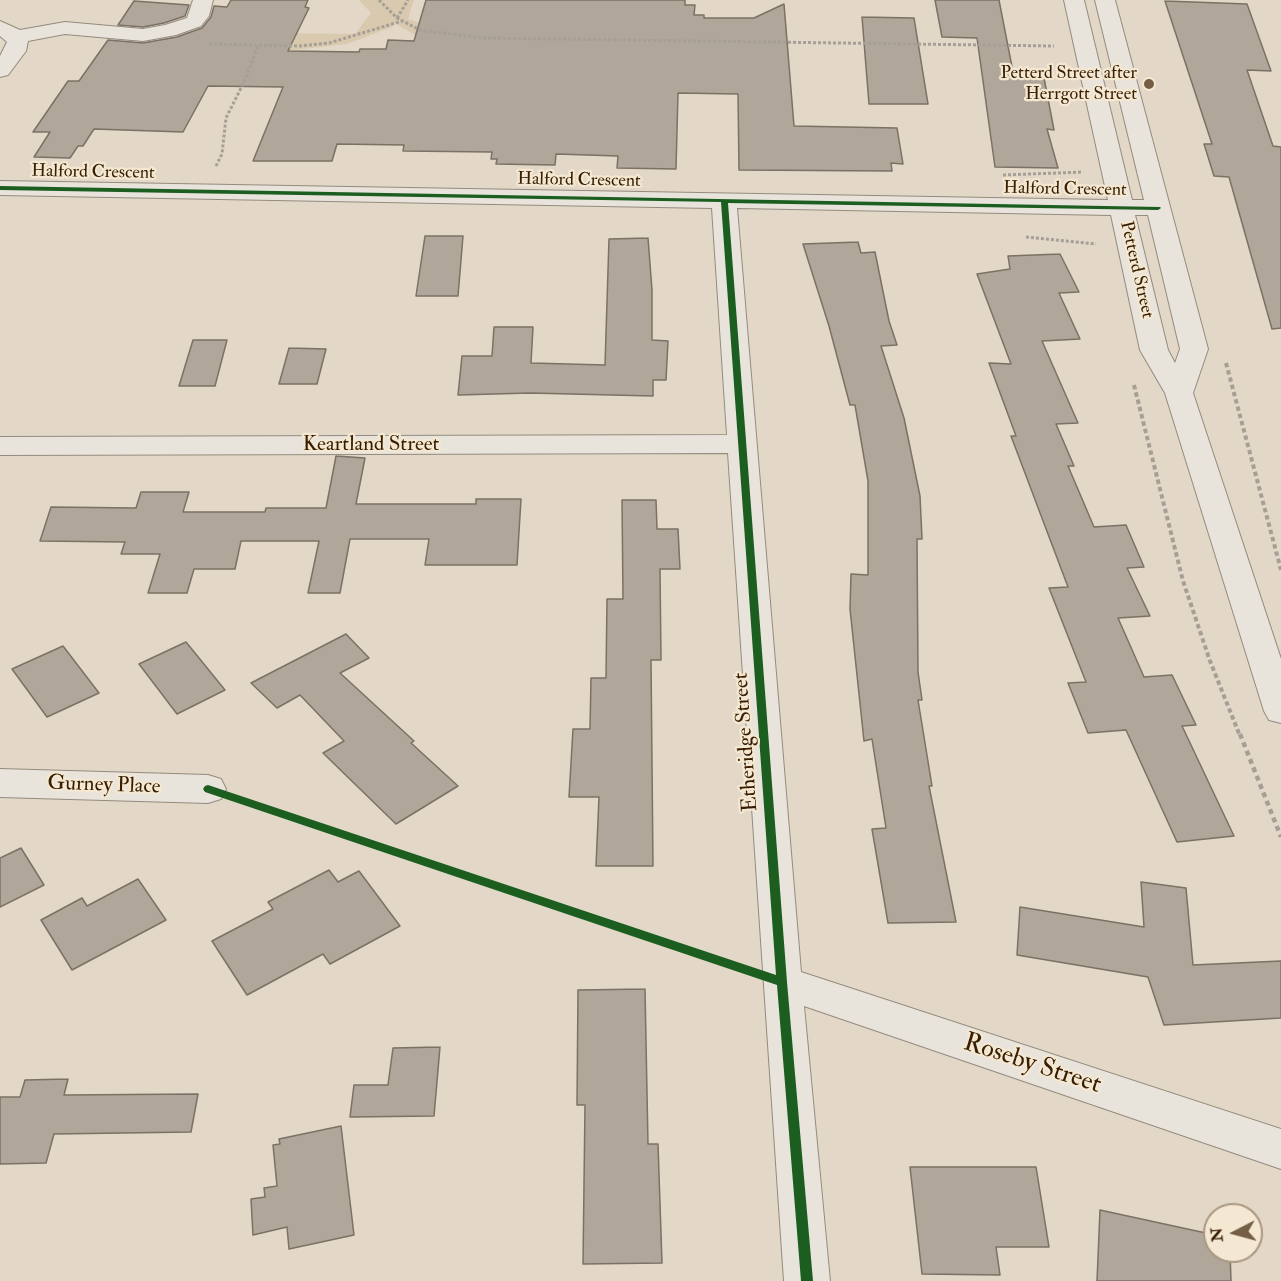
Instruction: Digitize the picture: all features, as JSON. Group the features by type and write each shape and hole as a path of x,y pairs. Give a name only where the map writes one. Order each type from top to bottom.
{"street":[{"path":"8,32 72,28 126,34 169,32 194,22 199,16 204,0"},
{"name":"Petterd Street","path":"1074,0 1154,350 1179,393 1281,711"},
{"name":"Petterd Street","path":"1105,0 1194,349 1179,393"},
{"path":"0,70 15,51 18,42 8,32"},
{"name":"Halford Crescent","path":"0,188 1158,208"},
{"name":"Etheridge Street","path":"724,200 807,1281"},
{"name":"Keartland Street","path":"0,446 742,444"},
{"name":"Gurney Place","path":"0,783 208,789"},
{"name":"Roseby Street","path":"783,982 1281,1149"}],"path":[{"path":"379,0 397,18 420,30 481,38 1084,46"},
{"path":"397,18 408,0"},
{"path":"169,32 196,44 300,46 329,43 402,21"},
{"path":"200,191 205,175 214,171 222,154 222,134 226,118 245,80 258,46"},
{"path":"1090,237 1097,255"},
{"path":"1094,244 1102,244"},
{"path":"1131,375 1186,591 1210,661 1281,837"}],"shaded area":[{"path":"359,0 414,0 408,19 429,26 417,36 394,23 392,27 347,44 260,54 223,38 181,32 355,34 371,13"}],"building":[{"path":"231,0 308,0 305,7 309,8 288,51 359,52 360,49 386,49 388,40 414,41 426,0 685,0 685,5 695,5 694,15 704,15 704,18 754,18 784,4 794,126 897,128 903,164 891,163 892,171 739,170 738,94 678,93 676,169 617,168 618,156 556,154 555,165 496,164 497,159 491,159 492,152 403,151 404,145 337,144 332,161 253,161 283,87 208,86 183,132 94,129 83,146 78,146 70,158 34,157 50,132 33,132 68,81 79,81 108,40 143,43 177,37 202,28 211,17 214,6 227,7"},
{"path":"935,0 999,0 1014,77 1044,78 1054,130 1047,129 1058,168 995,167 977,38 942,37"},
{"path":"134,1 189,5 185,16 164,23 143,27 118,25"},
{"path":"1165,1 1247,4 1271,71 1247,70 1273,146 1281,147 1281,328 1272,329 1229,177 1214,176 1204,144 1212,144"},
{"path":"862,17 914,18 928,104 869,104"},
{"path":"425,236 463,236 458,296 416,296"},
{"path":"648,238 652,290 652,340 668,341 666,380 653,380 653,396 530,393 458,395 462,356 492,356 494,327 533,327 531,363 605,365 609,239"},
{"path":"858,242 861,253 875,252 889,321 897,345 881,346 904,418 920,496 922,539 917,539 918,672 922,700 918,700 932,786 929,786 956,922 888,923 872,829 886,828 872,739 864,741 850,609 851,574 868,575 868,481 855,405 850,405 829,326 803,244"},
{"path":"1060,254 1079,292 1059,293 1080,339 1042,341 1078,423 1056,424 1074,466 1068,466 1094,527 1126,525 1144,567 1127,568 1150,616 1118,618 1144,677 1172,675 1196,725 1182,726 1234,836 1177,842 1126,730 1088,733 1068,683 1086,682 1049,588 1068,587 1011,436 1016,436 989,363 1011,364 977,274 1010,269 1008,256"},
{"path":"193,340 227,340 215,386 179,386"},
{"path":"289,348 326,349 317,384 279,384"},
{"path":"336,456 365,458 356,504 476,504 476,499 521,499 517,565 425,565 429,539 350,539 340,593 308,593 319,541 241,541 235,569 194,569 187,593 148,593 160,554 121,554 125,542 40,541 51,507 136,508 141,492 189,492 183,512 265,512 266,508 326,508"},
{"path":"622,500 656,500 657,529 678,529 680,569 660,569 661,660 651,660 653,866 596,866 599,797 569,797 573,729 590,729 591,678 606,678 607,599 623,599"},
{"path":"346,634 369,658 340,673 414,741 411,743 458,786 396,824 323,753 344,741 300,695 277,708 251,683"},
{"path":"186,642 225,690 177,714 139,664"},
{"path":"63,646 99,693 47,717 12,669"},
{"path":"21,848 44,885 0,907 0,858"},
{"path":"329,870 338,882 359,871 400,926 330,964 323,954 247,995 212,941 273,909 268,902"},
{"path":"138,879 166,920 72,970 41,920 82,898 87,906"},
{"path":"1141,882 1186,888 1193,965 1281,961 1281,1018 1164,1025 1148,977 1017,955 1020,907 1144,927"},
{"path":"645,989 648,1144 658,1144 662,1263 583,1264 585,1105 577,1105 578,990"},
{"path":"440,1047 434,1116 350,1117 354,1085 388,1085 393,1048"},
{"path":"68,1079 64,1095 198,1094 191,1132 54,1134 46,1163 0,1164 0,1097 20,1097 25,1080"},
{"path":"341,1126 354,1235 289,1249 287,1227 253,1235 251,1199 265,1197 264,1188 277,1186 273,1145 280,1144 279,1139"},
{"path":"910,1167 1036,1167 1049,1247 996,1247 1000,1275 922,1274"},
{"path":"1100,1210 1203,1232 1203,1263 1230,1263 1231,1281 1097,1281"}],"cycle path":[{"path":"0,188 1158,208"},
{"path":"724,200 782,982 807,1281"},
{"path":"208,789 782,982"}],"place":[{"name":"Petterd Street after Herrgott Street","path":"1149,84"}]}
